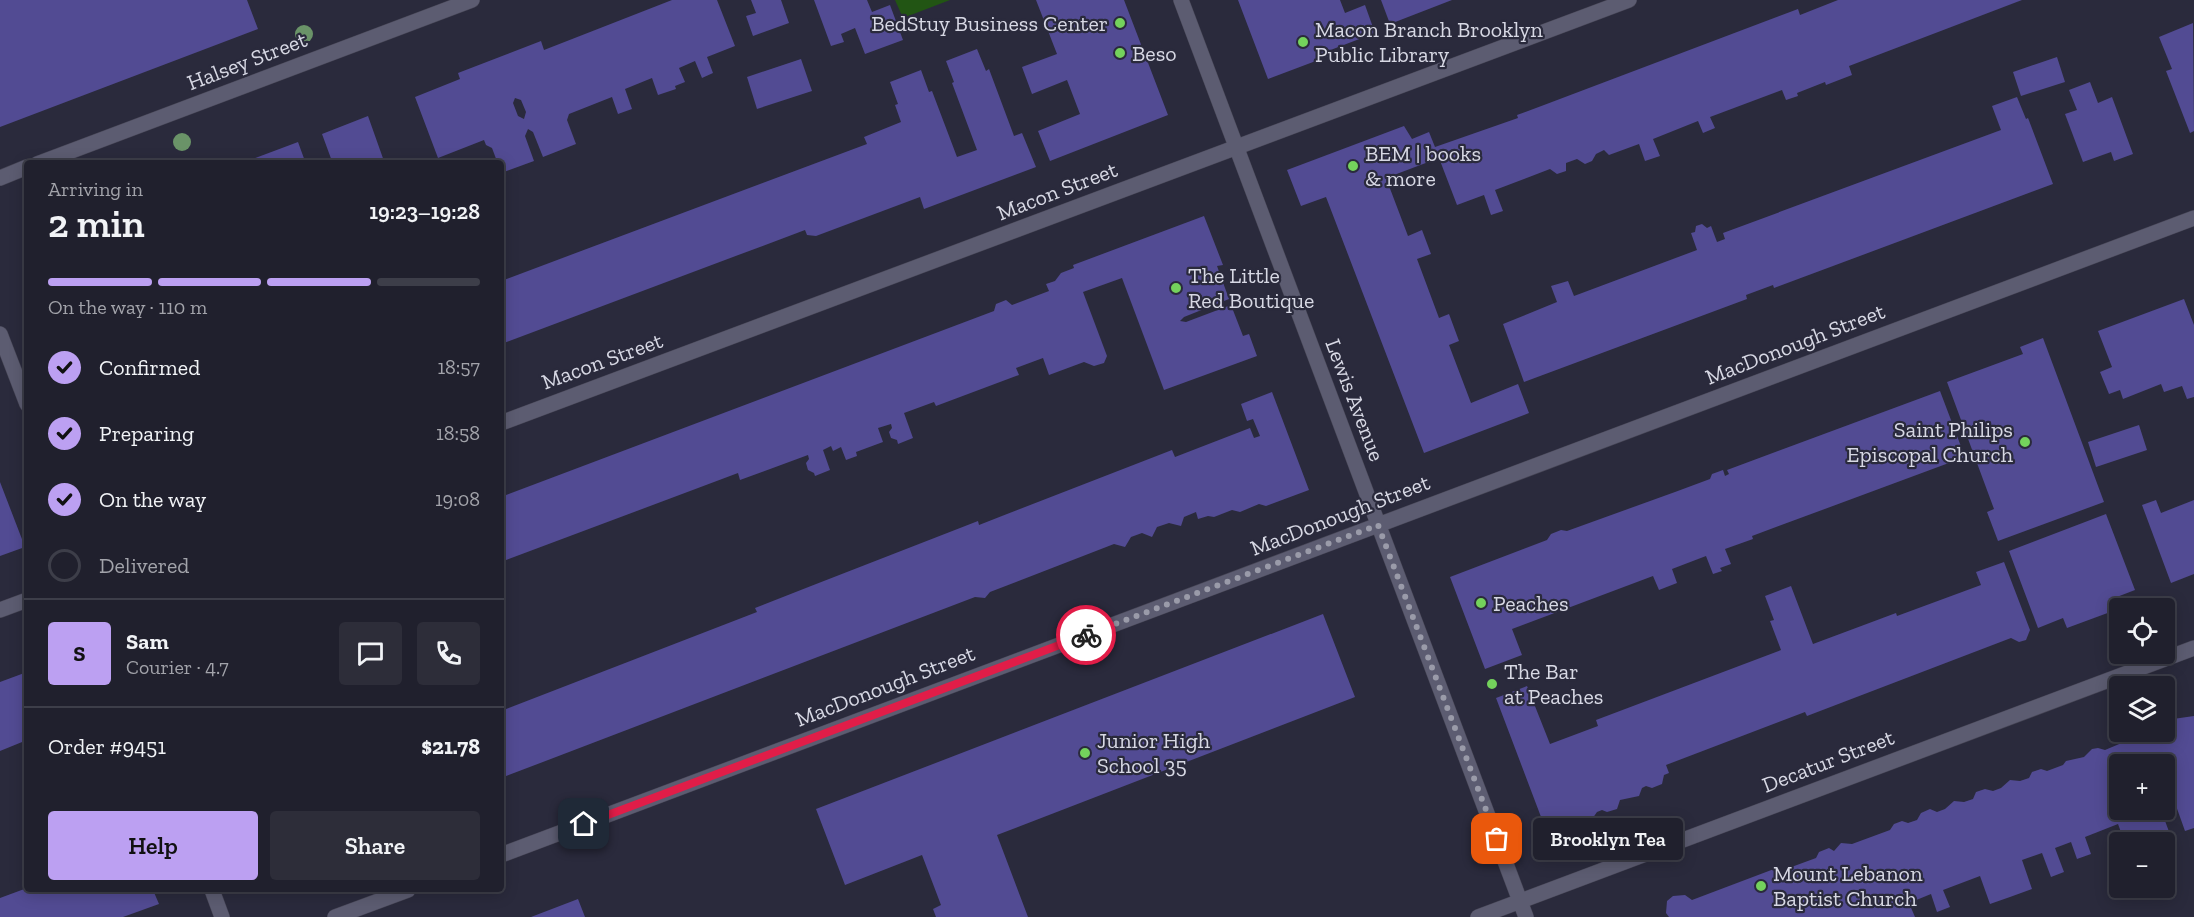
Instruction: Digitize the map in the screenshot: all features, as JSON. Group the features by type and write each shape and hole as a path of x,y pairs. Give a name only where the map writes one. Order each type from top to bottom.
{"street":[{"name":"Halsey Street","path":"48,160 472,0"},
{"name":"Lewis Avenue","path":"1181,0 1526,917"},
{"name":"Macon Street","path":"504,422 1629,0"},
{"path":"0,178 24,168"},
{"name":"MacDonough Street","path":"504,854 2194,218"},
{"path":"0,333 24,396"},
{"path":"0,610 24,601"},
{"name":"Decatur Street","path":"1478,917 2194,648"},
{"path":"213,892 222,917"},
{"path":"335,917 403,892"}],"green space":[{"path":"895,0 950,0 903,18"}],"building":[{"path":"0,0 247,0 258,29 0,127"},
{"path":"672,0 717,0 735,46 707,57 713,73 702,78 695,61 679,68 685,82 675,86 676,89 658,95 652,78 625,89 632,109 618,114 612,97 569,114 567,120 576,144 543,157 533,132 528,129 525,136 534,161 504,172 504,160 496,160 492,148 486,145 484,140 438,158 415,97 460,79 458,73 541,41 544,50","holes":["515,98 521,100 526,112 524,119 518,116 513,103"]},
{"path":"751,0 781,0 789,23 753,36 746,16 756,13"},
{"path":"814,0 867,0 872,12 890,5 903,40 865,54 855,28 841,34 844,42 831,46"},
{"path":"1036,0 1124,0 1168,115 1050,161 1038,131 1080,114 1067,80 1032,94 1022,67 1057,54"},
{"name":"Macon Branch Brooklyn Public Library","path":"1238,0 1340,0 1345,13 1365,5 1375,33 1328,51 1329,56 1268,79"},
{"path":"1381,0 1452,0 1390,24"},
{"path":"1838,0 2022,0 1849,66 1852,75 1826,85 1825,82 1797,93 1798,96 1786,100 1782,90 1710,117 1715,128 1703,133 1698,121 1653,139 1660,156 1645,161 1639,144 1609,155 1604,150 1585,164 1577,159 1566,163 1566,171 1557,174 1550,169 1495,190 1503,211 1491,215 1484,195 1457,205 1439,158 1386,178 1408,236 1422,230 1431,254 1417,259 1439,318 1449,314 1459,341 1449,345 1471,403 1518,384 1529,413 1424,453 1326,197 1301,206 1287,170 1404,126 1412,139 1429,132 1435,147 1518,118 1517,115 1798,9 1800,15"},
{"path":"2193,23 2194,131 2190,133 2166,71 2172,69 2159,37"},
{"path":"977,49 986,71 989,69 1014,136 1022,133 1036,167 924,209 920,197 816,236 807,235 805,230 504,343 504,280 867,144 864,137 901,122 895,105 898,104 890,82 921,70 929,92 932,91 957,157 977,150 946,61"},
{"path":"2057,57 2065,82 2021,96 2013,72"},
{"path":"801,59 812,91 757,109 747,77"},
{"path":"2090,82 2098,103 2112,97 2133,154 2114,161 2111,152 2083,162 2065,114 2077,110 2069,90"},
{"path":"2017,97 2026,119 2028,118 2053,184 1774,288 1773,285 1746,295 1747,299 1524,382 1503,324 1557,302 1551,286 1568,281 1574,296 1697,250 1691,233 1695,232 1696,226 1702,224 1707,228 1711,226 1717,242 1725,239 1723,233 2001,130 1992,106"},
{"path":"368,116 384,160 332,160 322,134"},
{"path":"298,142 305,160 250,160"},
{"path":"1204,216 1223,265 1217,266 1229,299 1184,317 1180,321 1186,322 1231,305 1243,336 1249,334 1257,356 1164,390 1122,278 1083,292 1107,356 1104,363 1094,366 1084,362 1049,375 1043,358 1016,368 1019,375 936,406 934,402 904,413 913,438 898,444 897,440 891,438 889,432 892,428 891,424 878,428 883,442 856,452 857,456 846,460 841,447 833,451 831,446 823,450 830,470 815,476 808,470 806,463 809,459 808,455 740,480 738,473 504,561 504,496 994,311 996,304 1006,300 1012,305 1049,291 1046,284 1055,281 1061,273 1074,268 1073,265"},
{"path":"2184,299 2194,325 2194,397 2187,399 2182,386 2164,392 2161,384 2123,399 2120,390 2109,394 2100,372 2112,367 2098,331"},
{"name":"Saint Philips Episcopal Church","path":"2043,338 2104,502 1998,541 1987,512 1994,509 1947,382 2023,354 2020,347"},
{"path":"1940,391 1965,457 1752,536 1753,539 1725,549 1731,564 1720,568 1722,571 1713,574 1706,556 1672,569 1677,583 1659,590 1653,576 1512,629 1522,655 1485,669 1450,577 1547,540 1551,534 1561,530 1567,531 1675,492 1710,479 1712,474 1723,470 1725,476 1729,474 1727,470"},
{"path":"1272,392 1309,490 1266,506 1259,504 1240,512 1232,510 1214,517 1198,519 1196,512 1184,517 1181,526 1169,523 1157,527 1152,537 1142,533 1131,537 1125,547 1114,544 990,592 985,598 975,597 504,777 504,710 757,612 755,608 978,521 979,525 1172,450 1175,457 1250,428 1254,438 1260,436 1253,419 1247,421 1241,404"},
{"path":"2139,425 2147,450 2096,467 2088,442"},
{"path":"0,482 24,547 0,556"},
{"path":"2156,500 2161,513 2194,500 2194,574 2171,583 2142,505"},
{"path":"2106,514 2135,590 2109,598 2109,612 2067,628 2063,618 2038,628 2009,551"},
{"path":"2004,562 2030,630 2026,640 2019,642 2011,638 1807,716 1805,712 1666,765 1669,773 1664,775 1662,784 1652,788 1646,786 1642,788 1639,796 1620,800 1617,809 1597,812 1590,822 1549,838 1496,698 1527,686 1550,744 1598,726 1596,720 1781,650 1770,621 1774,620 1765,596 1791,586 1813,644 1981,585 1976,572"},
{"name":"Junior High School 35","path":"1323,614 1355,697 997,835 1028,917 936,917 933,909 941,905 922,855 845,885 816,809"},
{"path":"24,673 24,741 0,751 0,682"},
{"path":"2194,716 2194,828 2185,831 2175,803 2175,754 2109,754 2109,820 2165,820 2169,832 2121,832 2118,824 2085,837 2091,854 2077,859 2071,842 2055,848 2064,872 2051,877 2042,853 2022,860 2032,889 1990,904 1980,876 1943,890 1950,907 1937,912 1931,894 1909,903 1915,917 1669,917 1666,913 1667,901 1673,896 1685,895 1692,900 1774,869 1777,877 1787,873 1786,869 1816,858 1819,852 1829,848 1834,851 1841,843 1852,844 1890,830 1894,824 1902,821 1908,823 1917,820 1921,813 1930,809 1937,812 1945,809 1954,801 1964,802 1973,799 1976,792 1985,789 1993,791 2001,788 2010,780 2020,781 2029,778 2032,772 2041,769 2047,771 2063,765 2066,761 2084,757 2092,749 2105,750 2124,742 2175,742 2175,719"},
{"path":"24,889 24,892 154,892 159,904 123,917 0,917 0,898"},
{"path":"578,899 585,917 531,917"}],"way so far":[{"path":"1086,635 1378,525 1497,839"}],"place":[{"name":"BedStuy Business Center","path":"1120,23"},
{"name":"Macon Branch Brooklyn Public Library","path":"1303,42"},
{"name":"Beso","path":"1120,53"},
{"name":"BEM | books & more","path":"1353,166"},
{"name":"The Little Red Boutique","path":"1176,288"},
{"name":"Saint Philips Episcopal Church","path":"2025,442"},
{"name":"Peaches","path":"1481,603"},
{"name":"The Bar at Peaches","path":"1492,684"},
{"name":"Junior High School 35","path":"1085,753"},
{"name":"Brooklyn Tea","path":"1497,839"},
{"name":"Mount Lebanon Baptist Church","path":"1761,886"}],"route":[{"path":"584,824 1086,635"}]}
